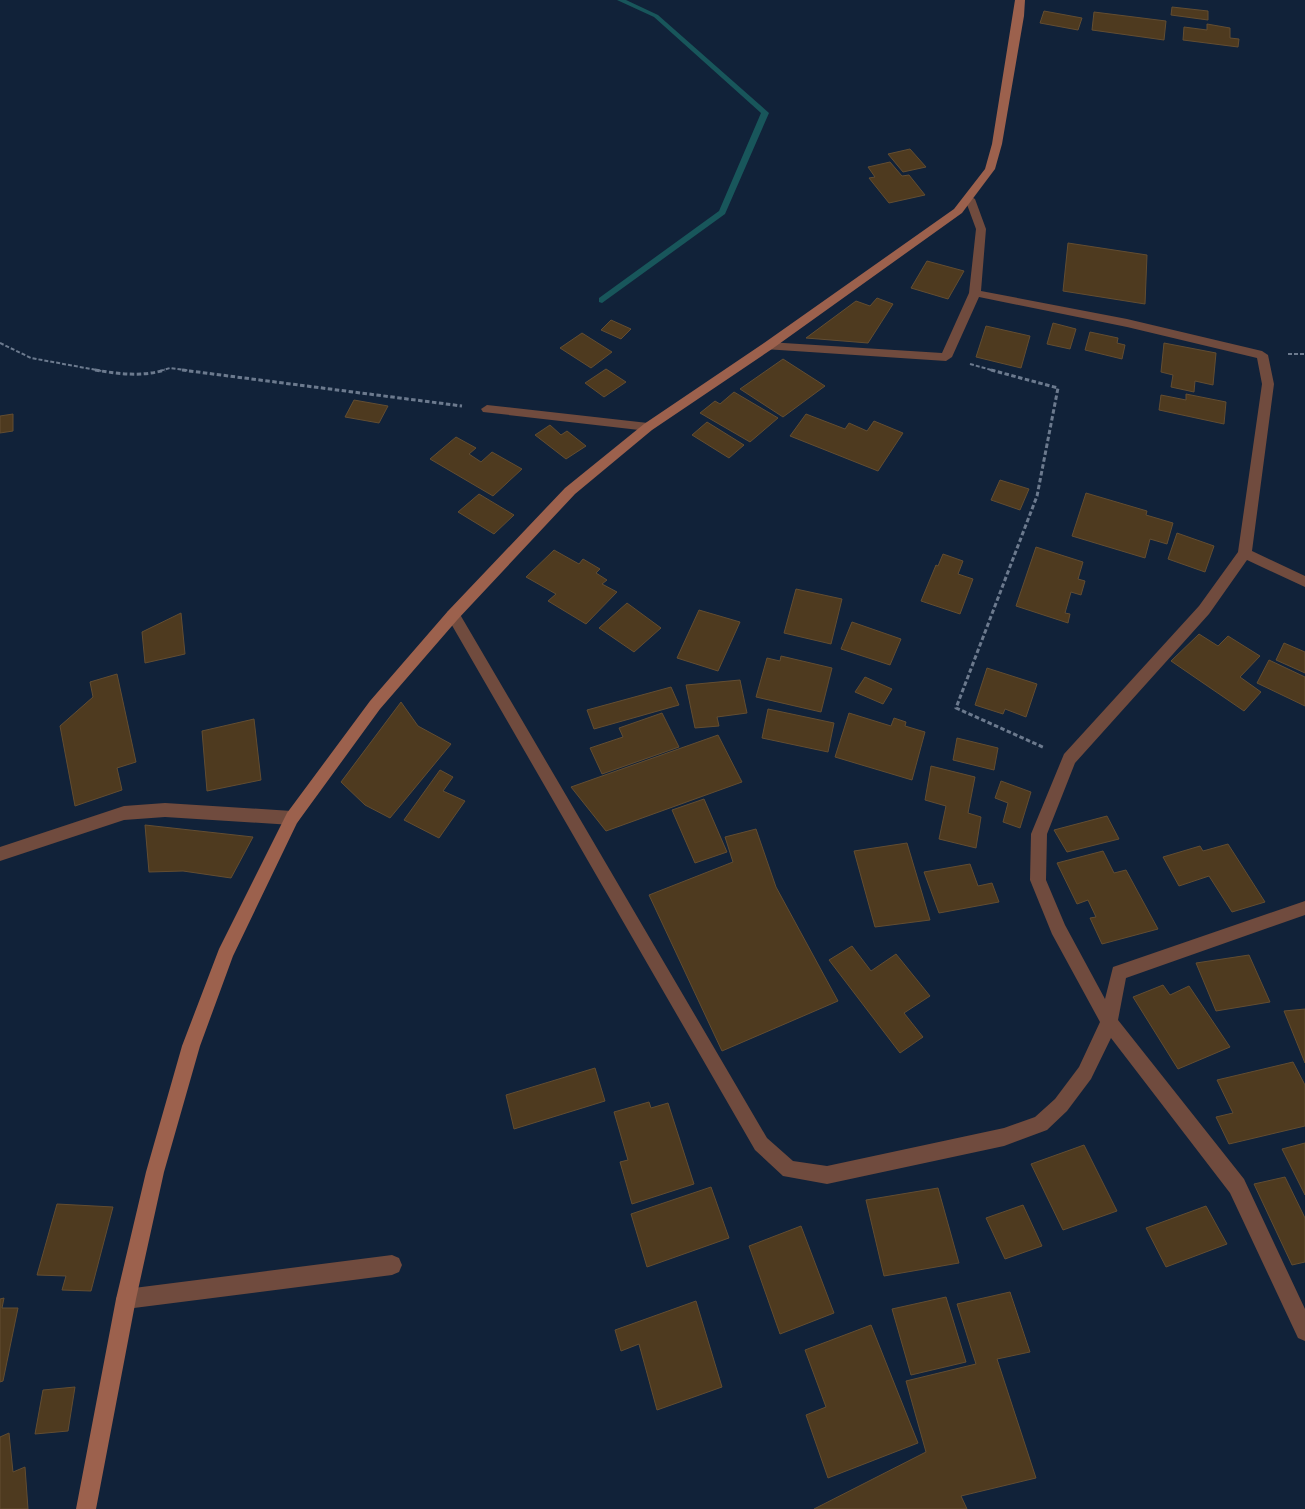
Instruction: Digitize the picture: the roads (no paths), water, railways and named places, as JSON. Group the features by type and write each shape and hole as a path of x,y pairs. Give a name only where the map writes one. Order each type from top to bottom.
{"street":[{"path":"86,1509 126,1299 155,1172 191,1046 225,954 292,818 375,705 453,615 570,491 648,427 768,346 958,211 970,198 990,169 997,144 1019,16 1020,0"},
{"path":"768,346 946,357 975,293 981,230 970,198"},
{"path":"975,293 1127,323 1262,355 1268,384 1245,553 1204,610 1069,759 1038,834 1038,880 1058,929 1109,1022 1237,1186 1305,1332"},
{"path":"487,409 648,427"},
{"path":"1245,553 1305,582"},
{"path":"453,615 761,1144 789,1170 827,1175 1004,1138 1042,1124 1061,1105 1085,1072 1109,1022 1119,973 1305,908"},
{"path":"0,854 124,813 166,810 292,818"},
{"path":"126,1299 392,1265"}],"waterway":[{"path":"602,300 722,212 765,113 656,16 620,0"}]}
